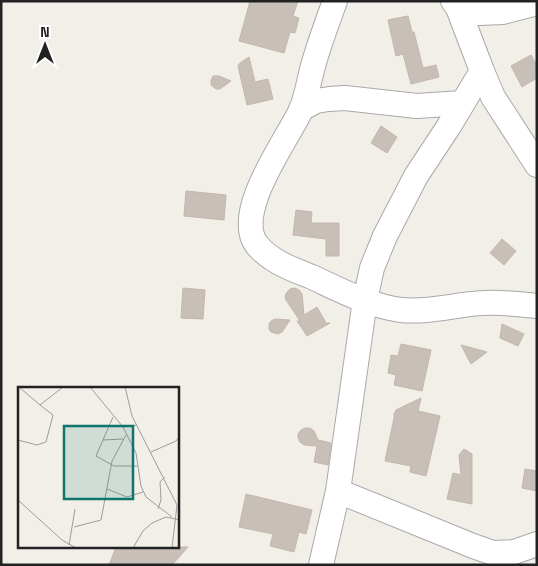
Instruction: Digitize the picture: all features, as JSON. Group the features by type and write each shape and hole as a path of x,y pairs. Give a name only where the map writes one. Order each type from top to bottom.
{"street":[{"path":"335,1 322,36 301,109 256,196 250,221 252,236 257,244 276,261 365,300 389,308 403,310 434,309 483,303 537,306"},
{"path":"456,4 479,13 503,12 537,2"},
{"path":"456,4 493,97 537,165"},
{"path":"321,565 338,491 365,300 372,268 385,236 416,176 482,71"},
{"path":"301,109 316,101 345,98 417,106 462,103"},
{"path":"338,491 473,546 493,552 514,552 537,544"}],"building":[{"path":"250,1 298,1 293,16 299,18 295,33 290,32 284,53 239,41"},
{"path":"408,16 423,68 436,65 439,77 411,84 403,54 396,56 388,20"},
{"path":"531,55 537,66 537,78 522,87 511,66"},
{"path":"249,57 255,82 268,79 273,99 247,105 238,66"},
{"path":"213,76 219,76 231,81 220,89 216,89 211,85"},
{"path":"381,126 397,137 387,153 371,143"},
{"path":"186,191 226,195 224,220 184,216"},
{"path":"296,210 312,212 311,223 339,223 339,256 326,256 326,239 293,235"},
{"path":"502,239 516,251 504,265 490,253"},
{"path":"183,288 205,290 203,319 181,318"},
{"path":"295,288 302,294 304,315 317,307 326,323 330,323 307,336 297,321 300,321 285,296 290,289"},
{"path":"275,319 290,320 282,332 278,334 271,332 269,329 269,324"},
{"path":"502,324 524,334 518,346 500,338"},
{"path":"401,344 431,350 422,391 394,385 396,375 388,373 391,355 398,356"},
{"path":"461,345 487,352 471,364"},
{"path":"421,398 418,411 440,416 426,476 410,472 411,466 385,461 396,410"},
{"path":"305,428 310,428 314,431 318,440 331,443 328,465 314,462 317,446 304,445 300,442 298,434"},
{"path":"464,449 472,454 472,504 447,499 453,473 461,475 459,455"},
{"path":"525,469 537,471 537,491 522,488"},
{"path":"246,494 312,510 306,534 299,532 294,552 270,546 273,534 239,527"},
{"path":"188,547 172,565 109,565 116,548"}]}
